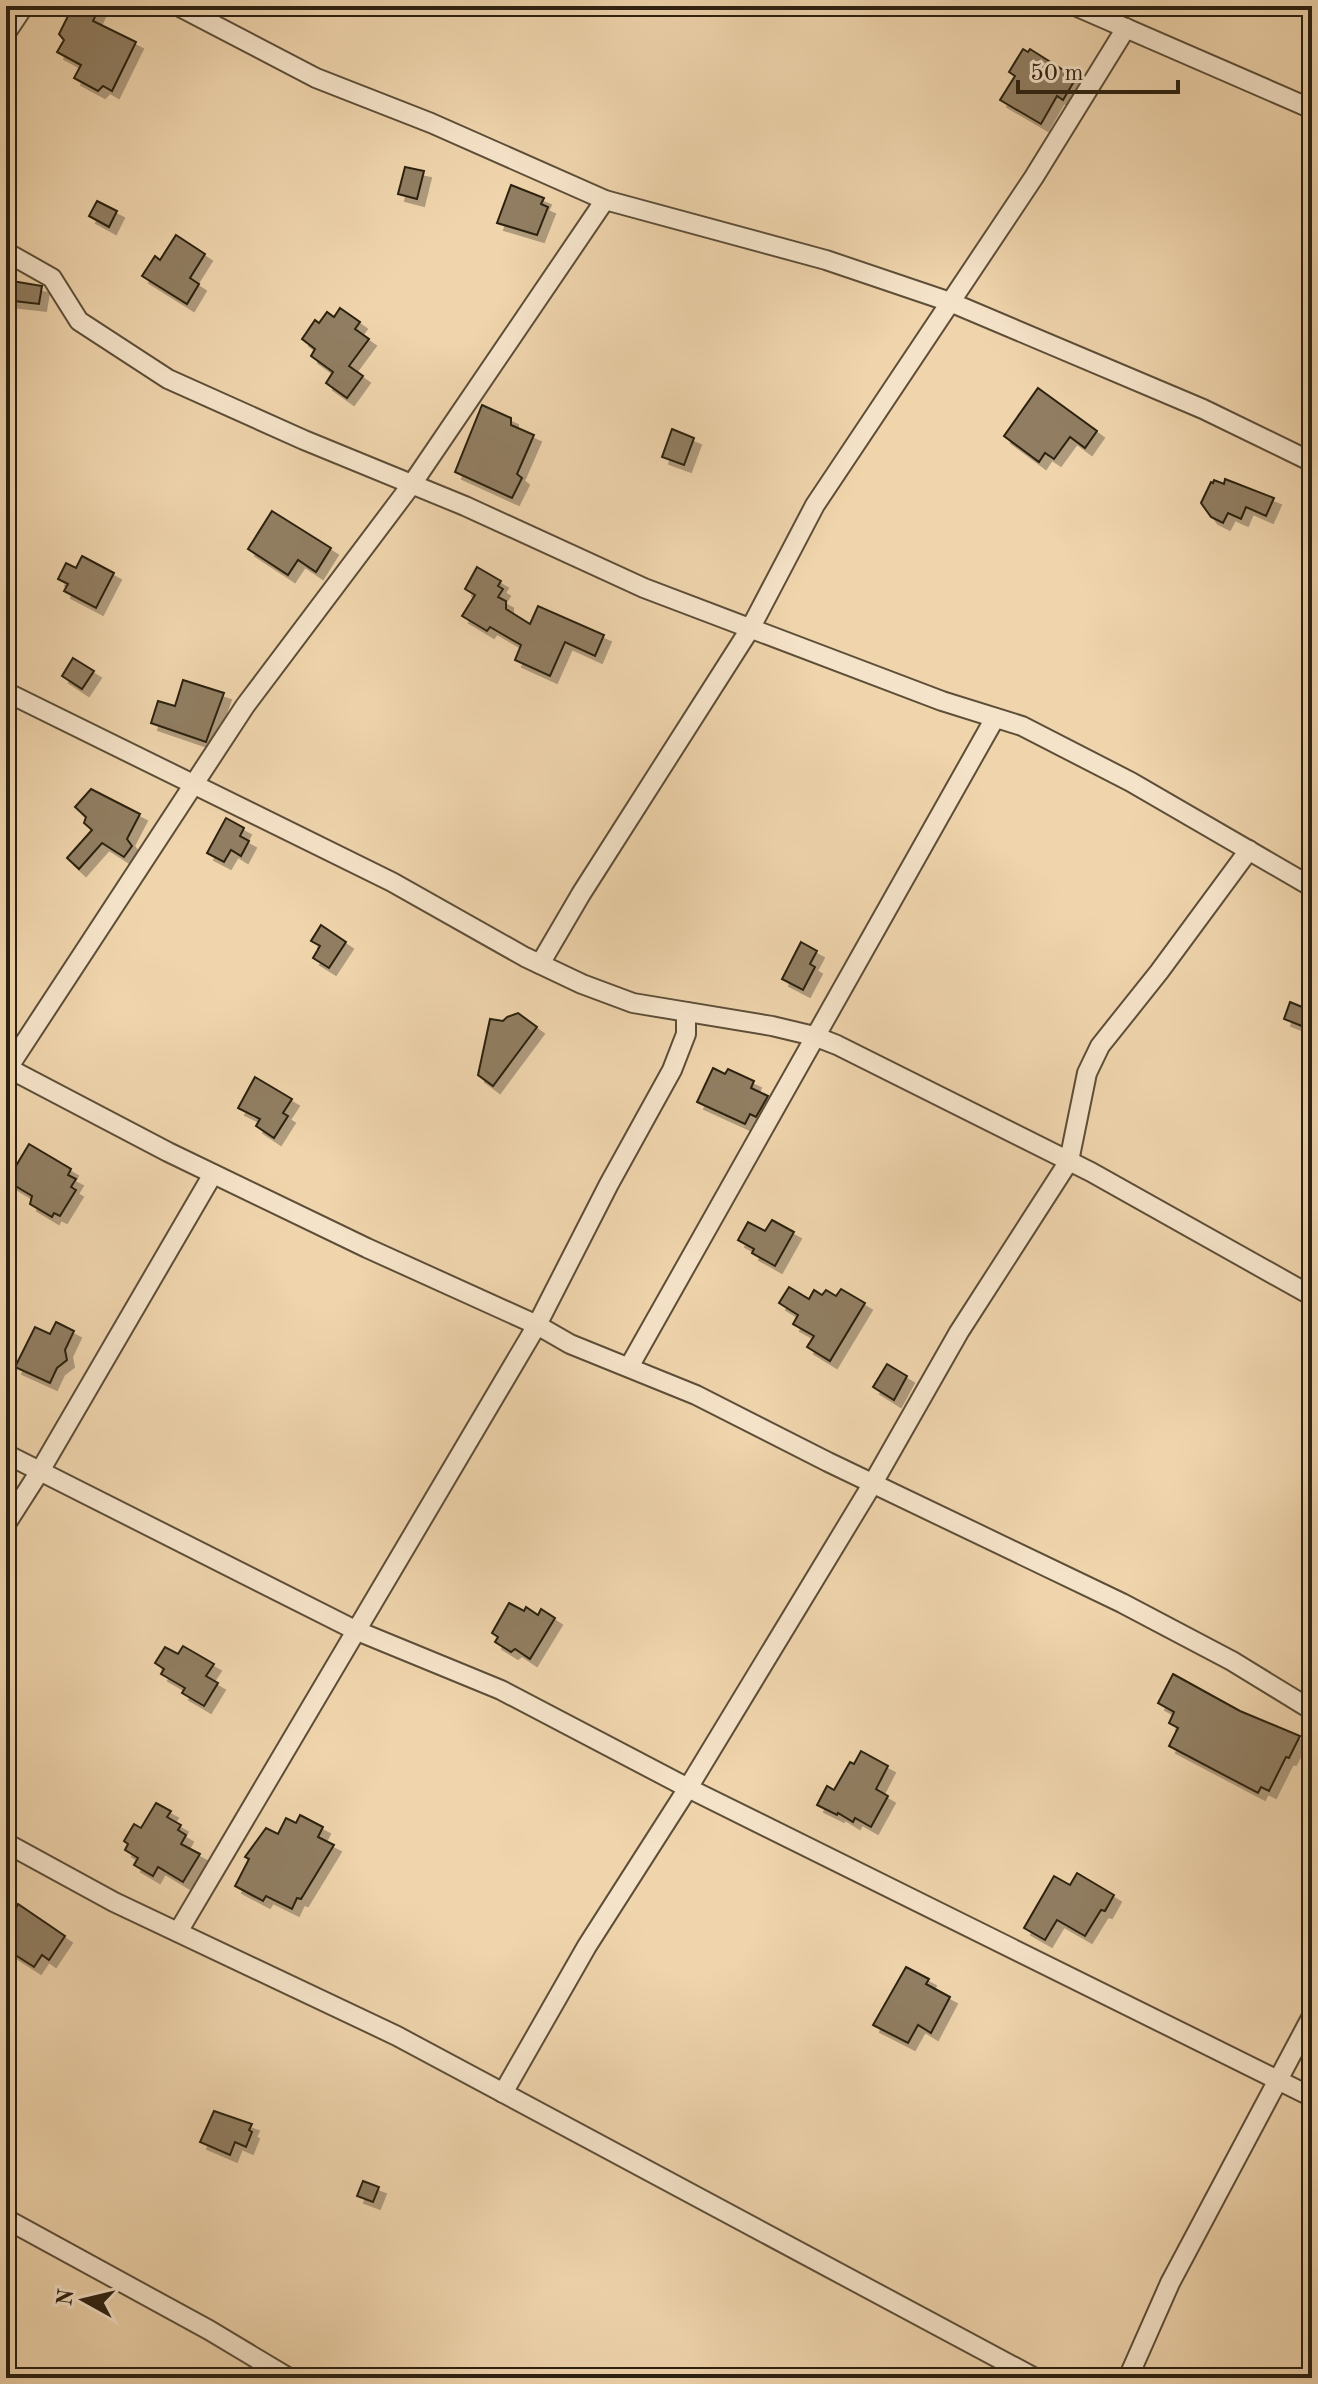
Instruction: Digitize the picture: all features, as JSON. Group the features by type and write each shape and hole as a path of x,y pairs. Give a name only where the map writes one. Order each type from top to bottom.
{"street":[{"path":"6,33 24,6"},
{"path":"178,6 316,78 431,123 605,200 826,260 950,302 1203,409 1312,462"},
{"path":"1075,6 1312,109"},
{"path":"540,964 581,894 750,629 815,505 1034,177 1126,28"},
{"path":"605,200 412,484 245,706 7,1067 213,1174 537,1325 570,1344 696,1395 1122,1603 1232,1661 1312,1710"},
{"path":"6,252 56,281 79,321 168,379 644,588 942,701 1022,726 1131,782 1312,887"},
{"path":"6,692 392,882 582,984 633,1003 814,1036 1069,1161 1312,1296"},
{"path":"629,1367 995,718"},
{"path":"503,2093 587,1946 688,1788 873,1483 959,1332 1069,1161 1087,1073 1100,1046 1249,850"},
{"path":"178,1932 537,1325 672,1070 686,1034 686,1012"},
{"path":"6,1524 213,1174"},
{"path":"6,1454 355,1630 501,1690 688,1788 1312,2097"},
{"path":"6,1843 114,1902 397,2036 1035,2378"},
{"path":"1128,2378 1170,2283 1312,2016"},
{"path":"6,2219 289,2378"}],"building":[{"path":"73,6 100,6 93,21 136,42 112,91 103,86 98,91 74,78 81,65 57,52 64,40 59,34"},
{"path":"1023,49 1028,52 1030,49 1076,78 1063,100 1057,96 1041,124 1000,100 1015,76 1009,72"},
{"path":"405,167 424,171 417,199 398,194"},
{"path":"511,185 544,198 541,204 548,207 537,235 497,223"},
{"path":"97,201 117,211 109,227 89,216"},
{"path":"176,235 205,254 190,278 199,284 187,304 142,276 155,256 160,260"},
{"path":"6,280 42,286 39,304 6,300"},
{"path":"340,308 360,322 355,329 369,339 349,366 363,376 347,398 326,383 333,372 311,356 315,349 302,339 315,320 319,323 327,312 334,317"},
{"path":"1038,388 1097,431 1085,448 1070,437 1054,459 1045,453 1039,462 1004,436"},
{"path":"482,405 511,418 511,425 534,435 517,474 522,478 512,498 455,472"},
{"path":"672,429 694,438 684,465 662,457"},
{"path":"1225,479 1274,498 1266,516 1246,507 1241,519 1228,513 1223,523 1211,517 1201,503 1211,482 1214,480 1224,484"},
{"path":"272,511 331,548 316,572 298,560 288,575 248,549"},
{"path":"82,556 114,573 96,608 64,591 68,584 58,579 66,563 76,568"},
{"path":"477,567 501,581 498,586 503,589 498,597 506,601 506,609 530,624 538,606 604,635 595,656 565,642 550,676 515,660 521,645 490,627 487,631 462,616 475,595 465,589"},
{"path":"73,658 94,671 82,689 62,676"},
{"path":"183,680 224,693 206,742 151,723 158,701 175,706"},
{"path":"91,789 140,814 127,839 132,846 124,857 102,843 79,869 67,858 92,830 84,823 86,817 75,807"},
{"path":"226,818 244,828 240,836 249,841 241,856 231,850 224,862 207,853"},
{"path":"321,925 346,942 329,968 313,958 320,946 311,941"},
{"path":"801,942 817,951 810,964 815,967 803,990 782,979"},
{"path":"1290,1002 1312,1011 1312,1030 1284,1019"},
{"path":"518,1013 537,1027 493,1086 478,1075 490,1019 503,1021"},
{"path":"713,1068 725,1074 728,1069 754,1081 751,1088 768,1096 756,1117 750,1114 745,1124 697,1102"},
{"path":"255,1077 292,1099 283,1113 288,1116 274,1138 256,1126 260,1119 238,1108"},
{"path":"29,1144 71,1169 68,1175 76,1179 71,1187 76,1190 60,1216 54,1213 52,1217 30,1204 32,1196 7,1181"},
{"path":"772,1220 794,1232 775,1266 752,1253 754,1249 738,1240 748,1222 765,1231"},
{"path":"789,1287 809,1299 814,1290 822,1295 826,1290 836,1296 841,1289 865,1303 830,1361 807,1347 814,1336 793,1324 798,1315 779,1303"},
{"path":"56,1322 74,1331 65,1350 67,1360 57,1368 50,1383 15,1367 35,1327 50,1334"},
{"path":"887,1364 907,1376 894,1400 873,1387"},
{"path":"509,1603 524,1611 526,1607 538,1615 541,1609 555,1618 530,1659 515,1649 511,1652 495,1642 498,1637 492,1633"},
{"path":"183,1646 214,1664 206,1676 218,1683 204,1706 182,1693 185,1688 161,1674 164,1669 155,1663 165,1647 178,1654"},
{"path":"1173,1674 1240,1711 1300,1736 1269,1791 1261,1787 1258,1793 1169,1746 1178,1728 1169,1723 1174,1712 1158,1703"},
{"path":"861,1751 888,1766 876,1789 888,1796 871,1827 817,1805 827,1786 834,1790 850,1762 854,1764"},
{"path":"156,1803 171,1811 167,1817 181,1825 178,1830 186,1835 181,1844 200,1854 183,1882 158,1867 153,1876 134,1865 138,1858 125,1850 128,1844 124,1841 134,1824 141,1828"},
{"path":"300,1815 323,1827 318,1837 334,1845 292,1909 266,1896 263,1901 235,1886 249,1859 245,1857 266,1828 278,1834 286,1818 296,1823"},
{"path":"1077,1873 1114,1895 1085,1936 1057,1920 1045,1940 1024,1928 1054,1876 1070,1885"},
{"path":"6,1904 15,1910 18,1904 65,1936 49,1960 42,1955 34,1967 6,1949"},
{"path":"906,1967 929,1979 926,1984 950,1997 931,2033 918,2025 908,2043 873,2025"},
{"path":"214,2111 252,2124 246,2147 235,2142 230,2155 200,2142"},
{"path":"363,2181 379,2187 373,2202 357,2196"}]}
